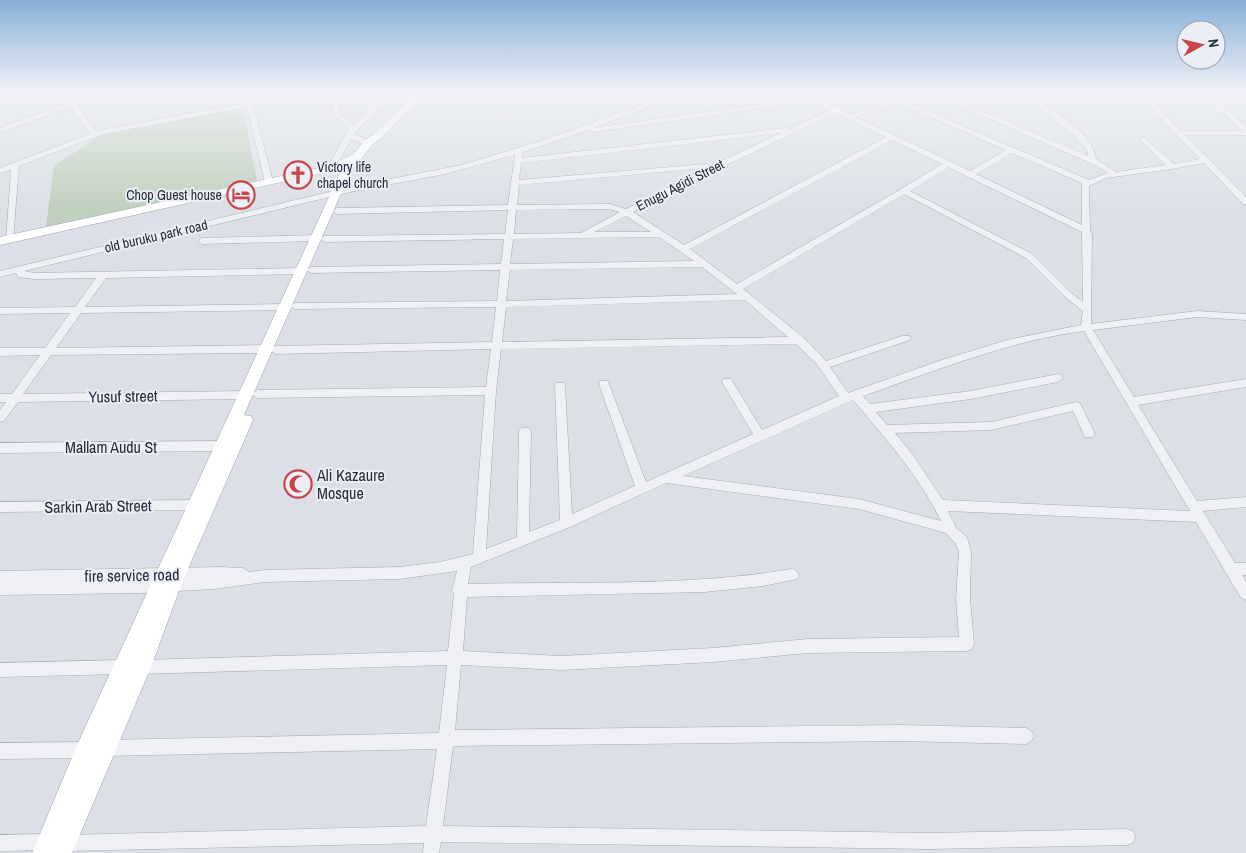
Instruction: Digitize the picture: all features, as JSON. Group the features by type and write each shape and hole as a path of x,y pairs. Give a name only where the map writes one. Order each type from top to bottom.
{"main road":[{"path":"339,198 345,172 358,154 383,130"},
{"path":"54,848 168,580 290,306 352,170 373,139"},
{"path":"331,168 358,154"},
{"path":"4,240 331,168 341,168 345,172"},
{"path":"168,580 196,505 223,446 252,394"}],"street":[{"path":"91,130 94,134"},
{"path":"0,171 94,134 116,130"},
{"path":"256,130 269,182"},
{"path":"331,168 353,130"},
{"name":"old buruku park road","path":"0,274 312,200 339,198 377,185 519,156 581,130"},
{"path":"570,134 599,130"},
{"path":"431,853 455,658 459,591 472,561 504,268 519,156 788,130"},
{"name":"Enugu Agidi Street","path":"580,236 715,167 794,130"},
{"path":"879,130 1086,230"},
{"path":"966,130 1088,184"},
{"path":"1020,130 1100,164 1114,174"},
{"path":"1073,130 1090,150 1092,161"},
{"path":"1175,130 1246,202"},
{"path":"351,132 373,139"},
{"path":"1178,133 1246,132"},
{"path":"684,249 893,136"},
{"path":"1144,139 1172,167"},
{"path":"971,174 1012,150"},
{"path":"1206,160 1172,167 1104,176 1085,185 1086,230 1088,234 1088,310 1086,327 1246,594"},
{"path":"737,288 904,191 948,163"},
{"path":"4,240 15,165"},
{"path":"516,183 706,166 715,167"},
{"path":"904,191 1029,256 1067,294 1088,310"},
{"path":"0,670 455,658 561,663 713,655 808,646 967,644 963,599 965,552 962,541 950,529 940,505 909,458 867,409 851,396 800,340 737,288 684,249 626,212 610,206 513,208 339,198"},
{"path":"202,241 659,234"},
{"path":"18,270 21,275 26,276 703,264"},
{"path":"0,418 103,275"},
{"path":"0,311 500,304 747,297"},
{"path":"0,589 168,580 214,583 265,576 399,573 440,568 472,561 523,541 851,396 980,351 1011,342 1086,327 1197,314 1246,317"},
{"path":"824,365 906,338"},
{"path":"0,352 271,350 800,340"},
{"path":"867,409 971,395 1058,378"},
{"path":"727,382 760,436"},
{"path":"1130,402 1246,383"},
{"path":"604,384 642,488"},
{"path":"560,386 566,523"},
{"name":"Yusuf street","path":"0,398 490,391"},
{"path":"884,429 991,426 1076,406 1089,434"},
{"path":"523,541 525,431"},
{"name":"Mallam Audu St","path":"0,448 223,446"},
{"path":"664,478 860,504 950,529"},
{"path":"940,505 1197,512 1246,502"},
{"name":"Sarkin Arab Street","path":"0,507 196,505"},
{"path":"1231,569 1246,569"},
{"path":"459,591 556,588 659,589 764,580 792,575"},
{"name":"fire service road","path":"0,577 168,580"},
{"path":"0,751 446,739 902,733 1026,736"},
{"path":"0,843 54,848 433,834 930,842 1127,837"}],"green space":[{"path":"131,130 247,130 257,181 46,227 54,166 99,136"}],"place":[{"name":"Victory life chapel church","path":"298,175"},
{"name":"Chop Guest house","path":"241,195"},
{"name":"Ali Kazaure Mosque","path":"298,484"}]}
